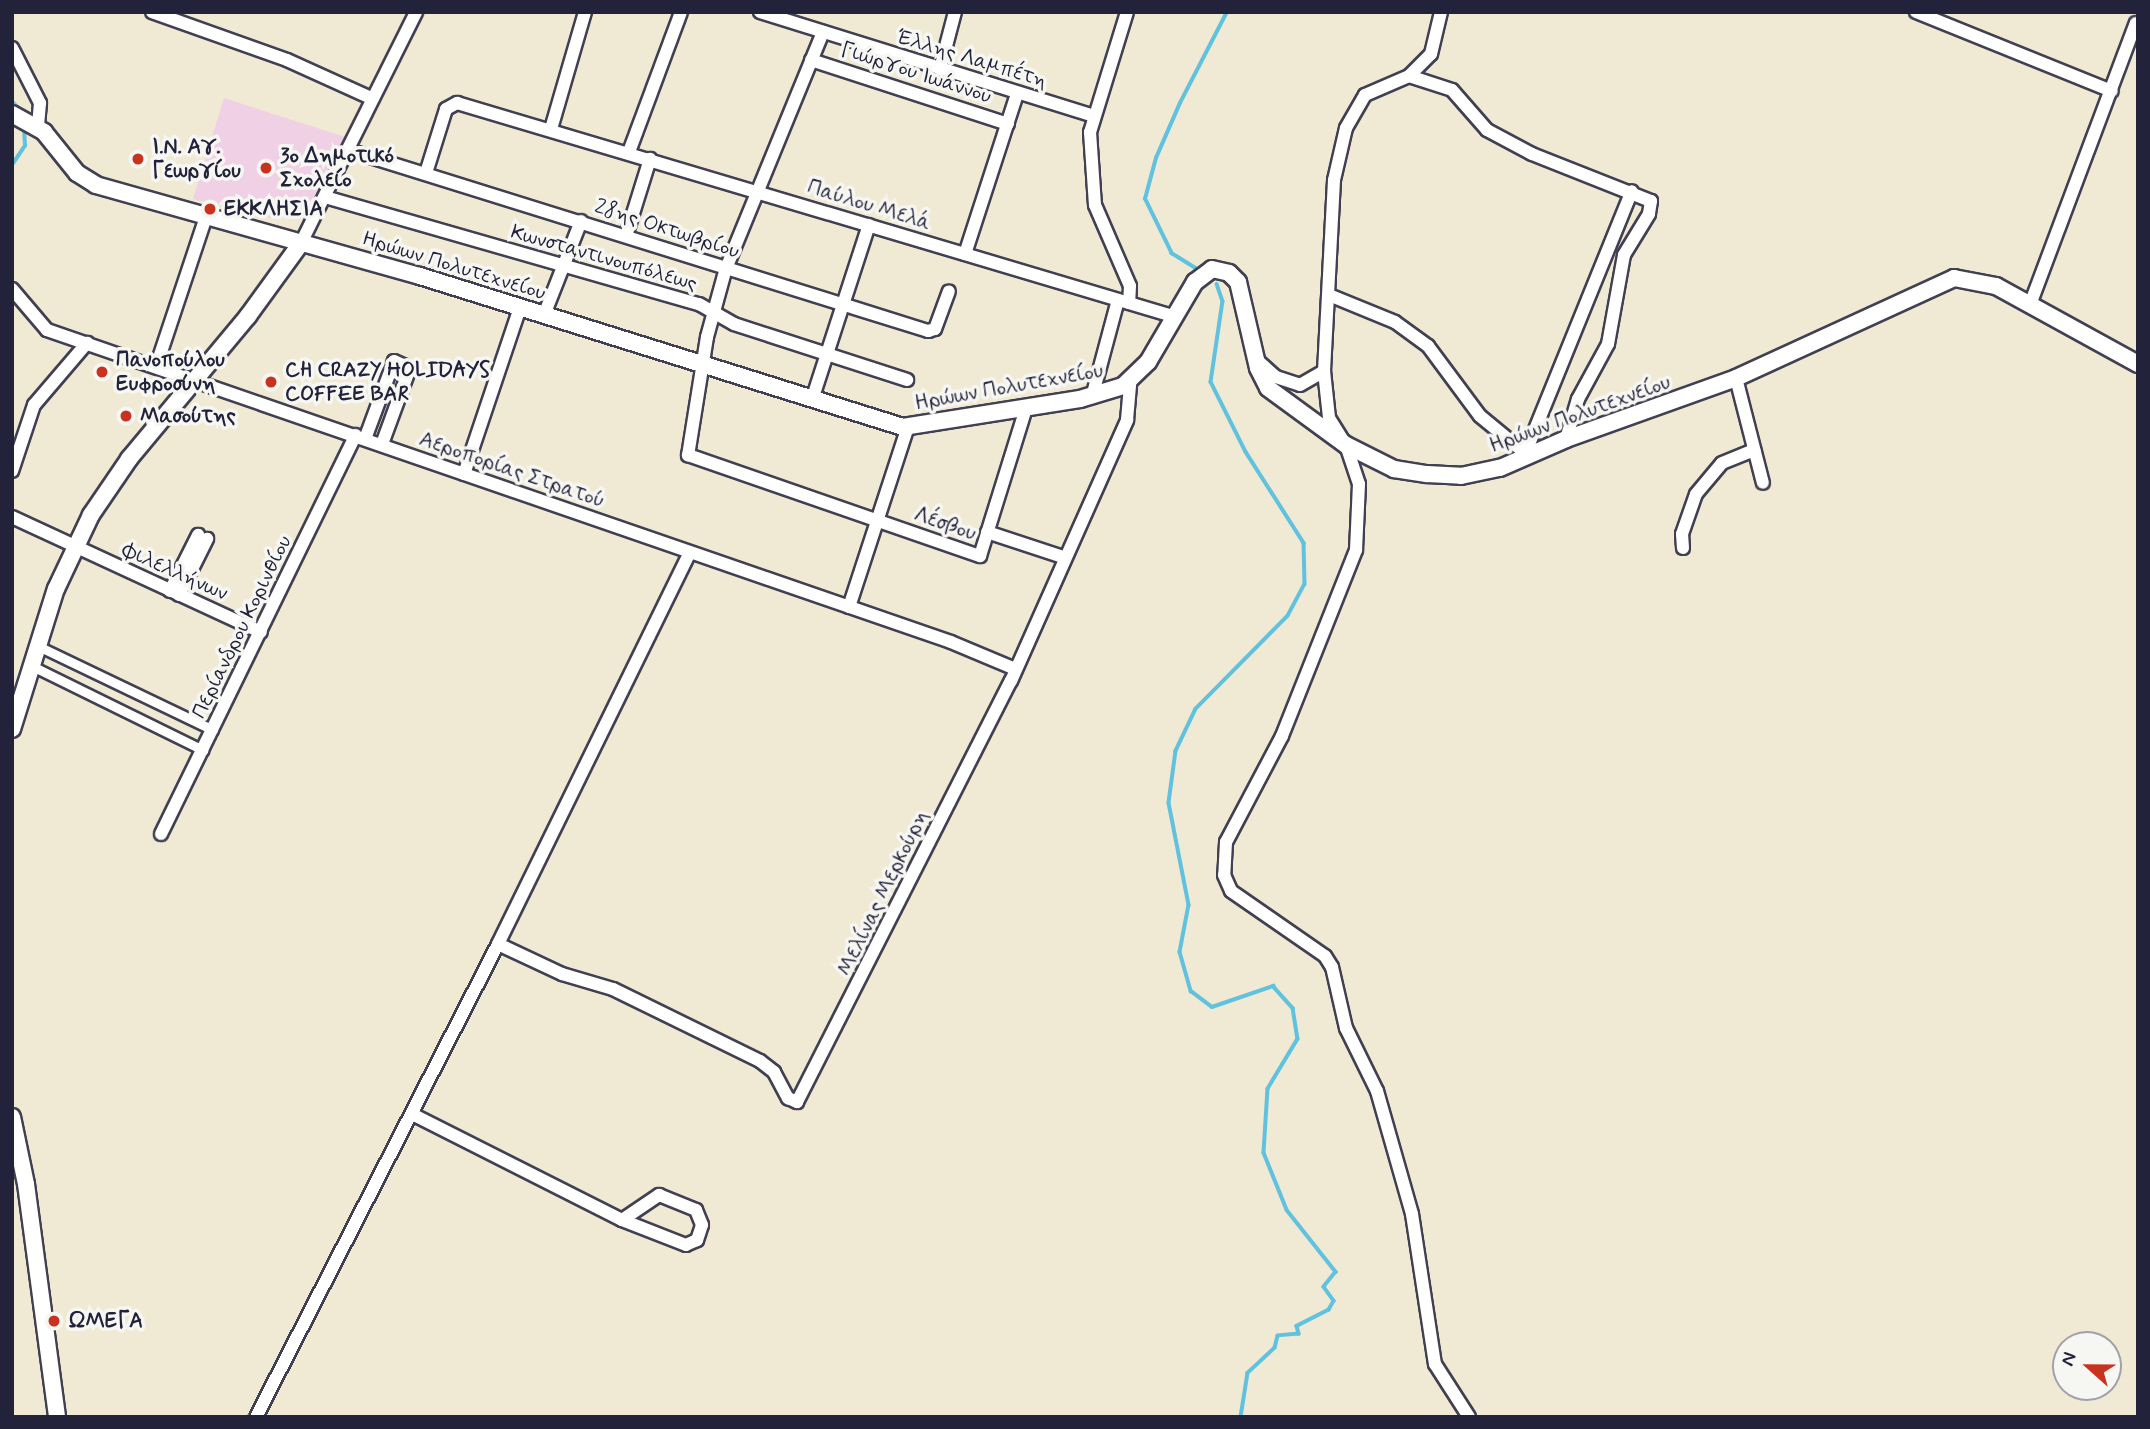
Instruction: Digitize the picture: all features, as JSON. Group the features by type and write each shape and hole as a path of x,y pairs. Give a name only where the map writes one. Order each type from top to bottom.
{"street":[{"path":"152,12 288,61 373,99"},
{"path":"12,729 73,547 122,469 196,381 301,243 416,12"},
{"path":"551,129 585,12"},
{"path":"629,152 681,12"},
{"name":"Έλλης Λαμπέτη","path":"760,12 1093,116"},
{"path":"940,69 955,12"},
{"path":"1092,397 1124,302 1126,273 1095,205 1090,138 1093,116 1127,12"},
{"path":"1441,12 1431,54 1409,76 1365,95 1346,128 1334,180 1324,371 1329,418 1346,445 1359,484 1356,550 1282,736 1226,842 1224,875 1231,891 1325,956 1332,967 1346,1028 1377,1091 1412,1214 1435,1364 1469,1417"},
{"path":"1916,12 2112,90"},
{"path":"2031,302 2136,23"},
{"path":"823,32 754,190 726,268 713,312 705,366 686,447 690,457 877,521"},
{"path":"12,48 40,103 36,126"},
{"name":"Γιώργου Ιωάννου","path":"811,60 1008,124"},
{"path":"1409,76 1452,90 1487,130 1532,154 1632,191 1651,201 1652,207 1628,243 1608,344 1578,399 1566,439"},
{"path":"965,254 1017,94"},
{"name":"Παύλου Μελά","path":"426,173 449,104 551,129 1176,317"},
{"name":"Ηρώων Πολυτεχνείου","path":"12,114 36,126 91,183 207,214 908,427 1092,397 1130,382 1205,273 1218,269 1229,273 1242,293 1257,359 1268,388 1346,445 1394,469 1427,474 1461,476 1528,455 1736,378 1954,278 1986,281 2031,302 2138,364"},
{"name":"28ης Οκτωβρίου","path":"348,150 932,331 949,291"},
{"path":"626,236 650,159"},
{"path":"1329,295 1395,322 1428,346 1480,416 1528,455 1632,191"},
{"name":"Κωνσταντινουπόλεως","path":"325,197 713,312 827,354 908,380"},
{"path":"156,367 207,214"},
{"path":"544,315 581,221"},
{"path":"812,400 869,225"},
{"name":"Αεροπορίας Στρατού","path":"12,289 47,330 849,607 1013,668"},
{"path":"464,474 520,308"},
{"path":"12,471 34,405 87,343"},
{"path":"1257,359 1276,377 1300,385 1324,371"},
{"name":"Περίανδρου Κορινθίου","path":"161,834 361,437 394,362 410,368 382,444"},
{"path":"1736,378 1763,483"},
{"name":"Μελίνας Μερκούρη","path":"498,944 562,974 613,989 760,1061 774,1072 786,1096 797,1102 898,908 1011,681 1013,668 1127,420 1130,382"},
{"path":"987,532 1026,408"},
{"path":"849,607 908,427"},
{"path":"1683,548 1682,534 1696,494 1722,463 1754,450"},
{"name":"Φιλελλήνων","path":"12,517 261,632"},
{"name":"Λέσβου","path":"877,521 980,556 987,532 1063,557"},
{"path":"175,593 203,537"},
{"path":"256,1417 498,944 690,552"},
{"path":"38,646 213,730"},
{"path":"32,666 203,750"},
{"path":"412,1114 622,1220 686,1245 695,1242 702,1227 696,1210 661,1195 650,1196 622,1220"},
{"path":"12,1117 26,1184 57,1417"}],"shaded area":[{"name":"3ο Δημοτικό Σχολείο","path":"224,98 345,137 304,215 269,218 193,199"}],"waterway":[{"path":"1198,270 1172,254 1145,199 1156,158 1180,103 1227,12"},
{"path":"12,101 20,110"},
{"path":"12,165 25,146 24,127"},
{"path":"1217,284 1223,301 1211,382 1246,452 1304,543 1305,584 1288,616 1196,709 1176,751 1169,803 1189,905 1180,952 1191,991 1212,1007 1273,986 1293,1008 1298,1039 1268,1089 1264,1153 1287,1210 1336,1272 1324,1287 1334,1301 1329,1310 1297,1326 1299,1334 1278,1336 1275,1348 1248,1373 1241,1417"}],"place":[{"name":"Ι.Ν. Αγ. Γεωργίου","path":"138,159"},
{"name":"3ο Δημοτικό Σχολείο","path":"266,168"},
{"name":"ΕΚΚΛΗΣΙΑ","path":"210,209"},
{"name":"Πανοπούλου Ευφροσύνη","path":"102,372"},
{"name":"CH CRAZY HOLIDAYS COFFEE BAR","path":"271,382"},
{"name":"Μασούτης","path":"126,416"},
{"name":"ΩΜΕΓΑ","path":"54,1321"}]}
